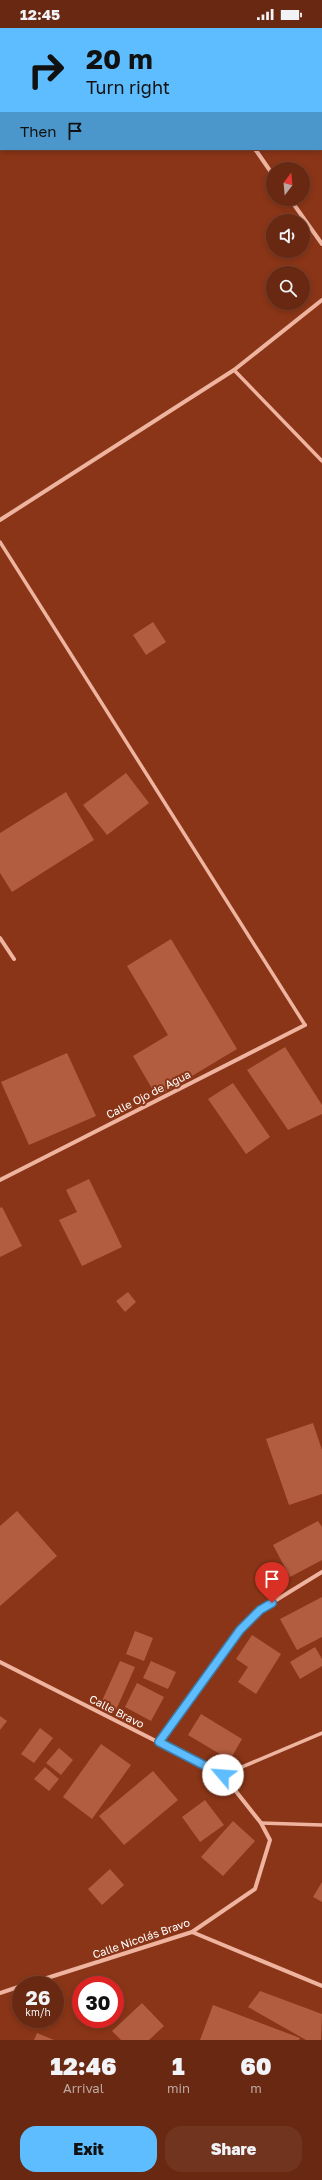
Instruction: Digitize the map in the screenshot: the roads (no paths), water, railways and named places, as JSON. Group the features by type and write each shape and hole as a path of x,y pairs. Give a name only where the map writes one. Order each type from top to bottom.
{"street":[{"path":"256,150 266,165"},
{"path":"295,206 322,244"},
{"path":"0,520 234,370 322,300"},
{"path":"234,370 322,461"},
{"path":"0,542 305,1025"},
{"path":"0,938 14,959"},
{"name":"Calle Ojo de Agua","path":"0,1180 305,1025"},
{"path":"159,1742 240,1630 260,1610 322,1572"},
{"name":"Calle Bravo","path":"0,1662 223,1775 261,1823"},
{"path":"223,1775 322,1733"},
{"path":"261,1823 322,1825"},
{"name":"Calle Nicolás Bravo","path":"54,1976 192,1932 255,1889 270,1840 261,1823"},
{"path":"192,1932 322,1986"},
{"path":"0,1993 12,1989"}]}
